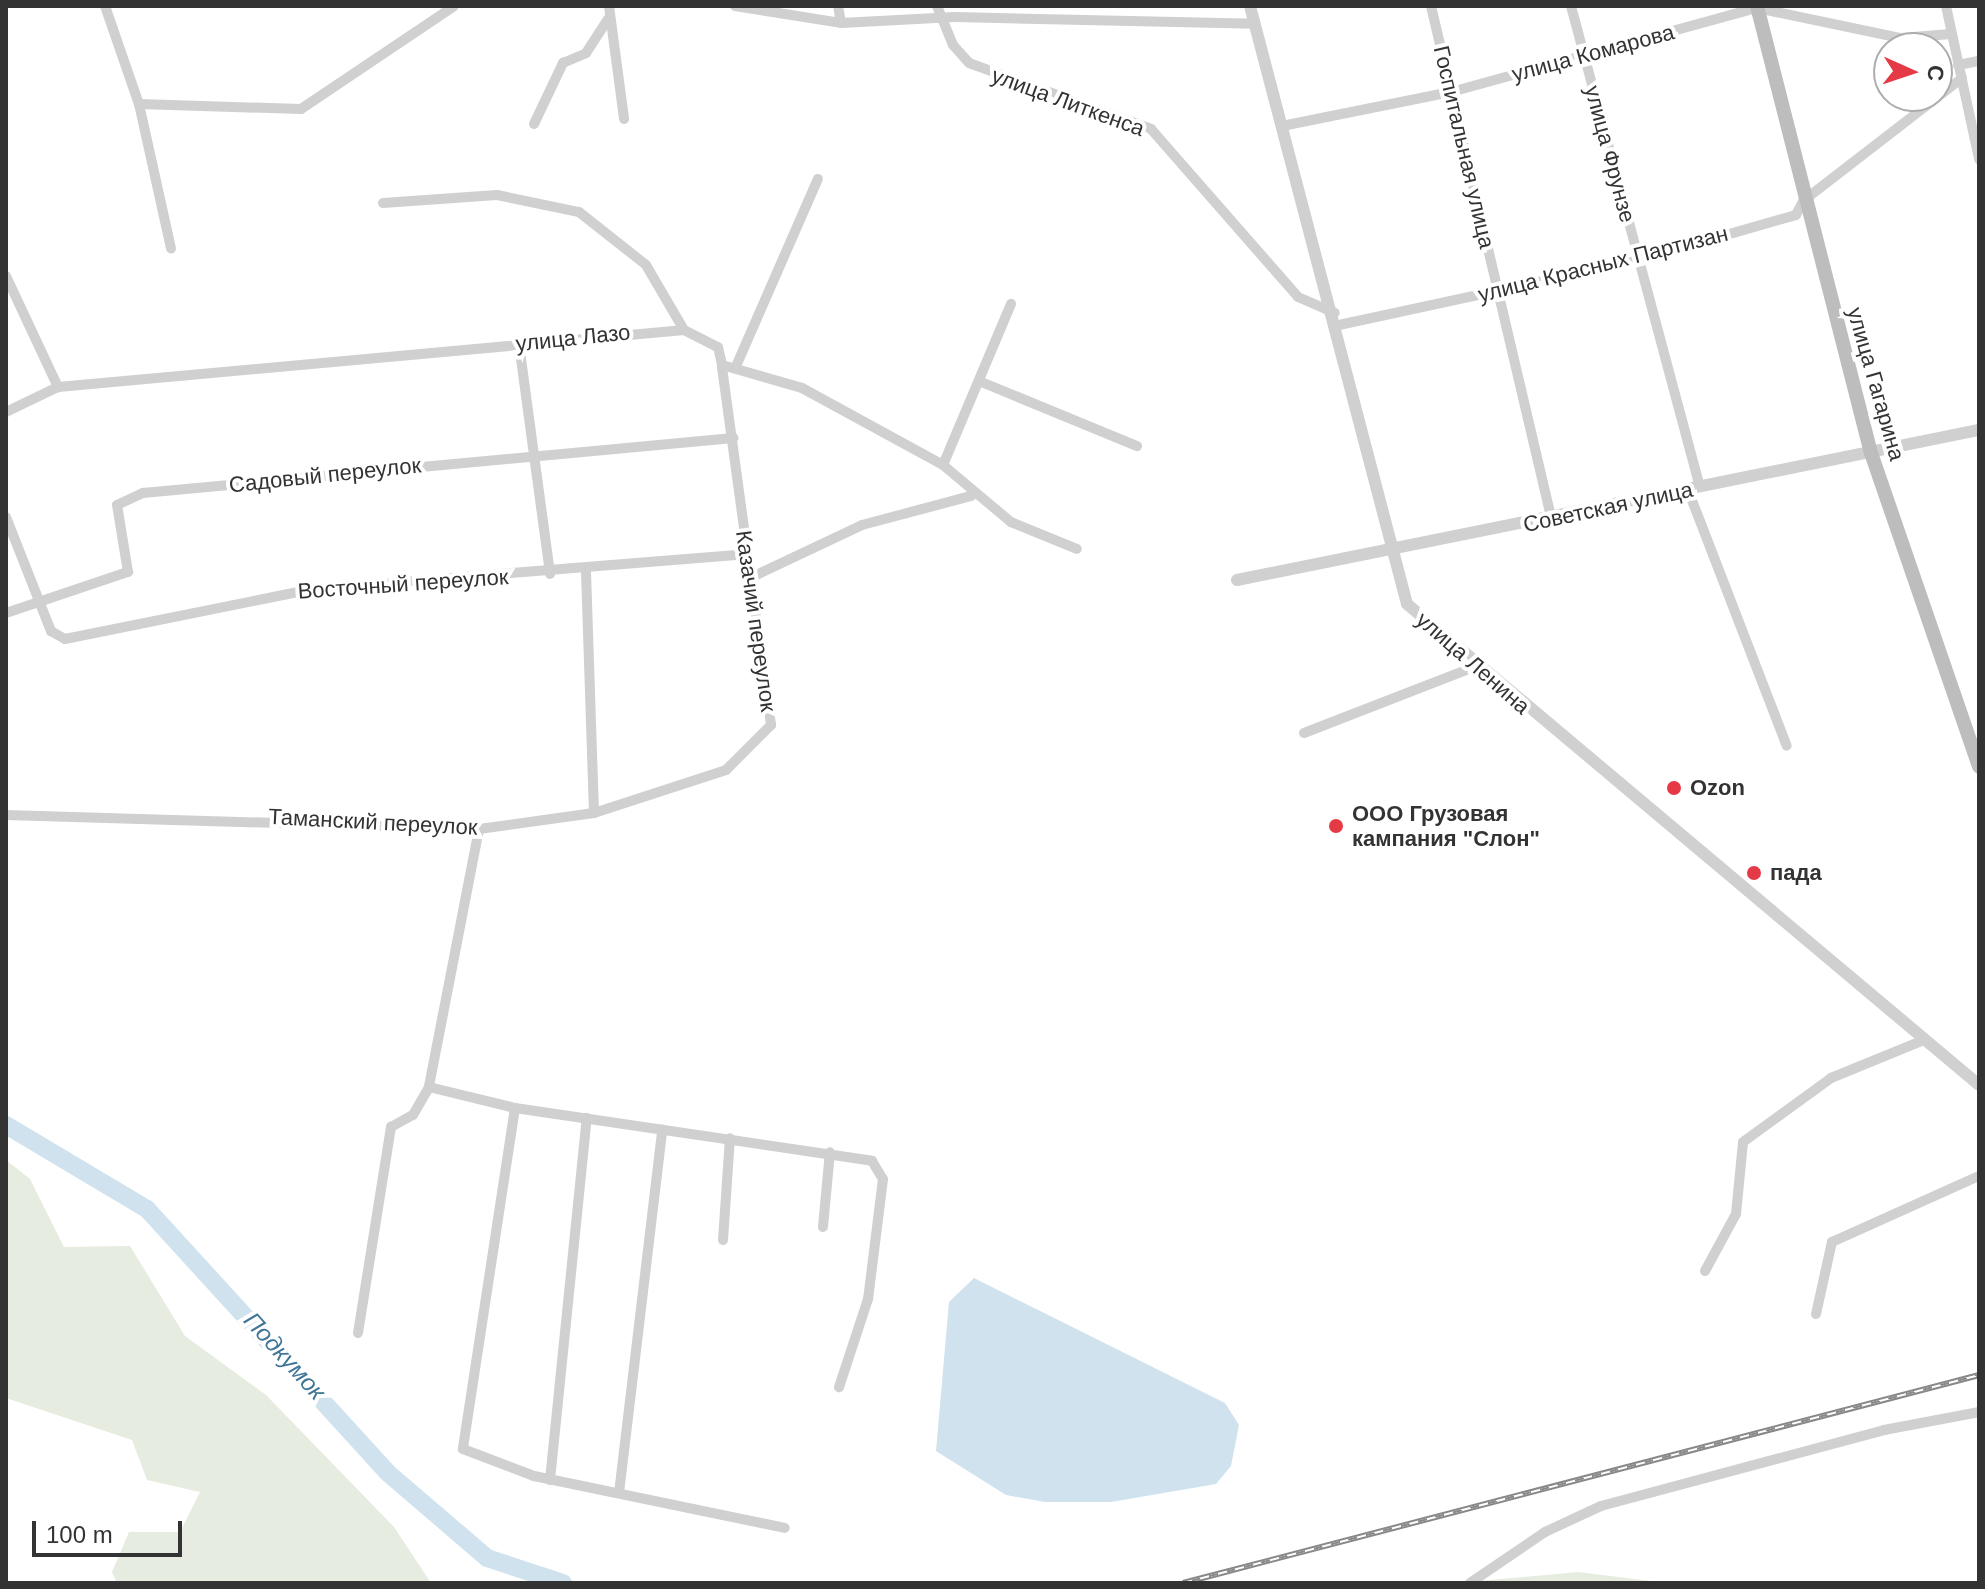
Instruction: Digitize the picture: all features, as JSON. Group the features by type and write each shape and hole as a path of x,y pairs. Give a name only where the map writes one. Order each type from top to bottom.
{"main road":[{"name":"улица Гагарина","path":"1757,7 1803,201 1870,450 1979,767"}],"street":[{"path":"105,6 139,104 171,248"},
{"path":"139,104 301,109 454,6"},
{"path":"609,6 608,19 624,119"},
{"path":"735,6 841,23 942,19 1255,24"},
{"path":"838,6 841,23"},
{"name":"улица Литкенса","path":"937,6 953,45 991,76 1151,129 1298,297 1337,319"},
{"name":"улица Ленина","path":"1250,6 1337,319 1407,604 1474,667 1979,1085"},
{"name":"Госпитальная улица","path":"1431,6 1552,521"},
{"name":"улица Фрунзе","path":"1571,6 1639,260 1694,489 1787,746"},
{"path":"1946,6 1951,32"},
{"name":"улица Комарова","path":"1282,126 1451,92 1757,7 1873,32"},
{"path":"534,124 563,63 586,53 608,19"},
{"path":"1953,43 1979,159"},
{"path":"1958,65 1979,61"},
{"name":"улица Красных Партизан","path":"1337,319 1498,290 1639,260 1796,215 1803,201 1962,78"},
{"path":"737,364 818,179"},
{"path":"383,203 497,195 579,212 646,265 684,330 718,347 722,365 737,364 802,388 943,465 971,496 1011,522 1077,549"},
{"path":"6,276 58,387"},
{"path":"943,465 1011,304"},
{"name":"улица Лазо","path":"6,412 58,387 684,330"},
{"path":"519,344 550,574"},
{"name":"Казачий переулок","path":"594,813 726,770 771,725 722,365"},
{"path":"979,381 1137,446"},
{"name":"Советская улица","path":"1237,580 1552,521 1870,450 1979,430"},
{"name":"Садовый переулок","path":"6,613 128,572 117,505 143,493 733,438"},
{"path":"750,578 862,525 971,496"},
{"path":"6,517 42,599"},
{"name":"Восточный переулок","path":"42,599 51,631 65,639 313,589 586,572 746,554"},
{"path":"586,572 594,813"},
{"path":"1304,733 1474,667"},
{"name":"Таманский переулок","path":"6,815 155,823 247,817 479,829 594,813"},
{"path":"358,1333 391,1127 413,1115 429,1087 479,829"},
{"path":"1705,1271 1736,1214 1743,1142 1831,1078 1924,1040"},
{"path":"429,1087 515,1108 830,1152 872,1161 883,1179 868,1299 839,1387"},
{"path":"515,1108 463,1449 550,1480 785,1528"},
{"path":"550,1480 587,1118"},
{"path":"619,1493 662,1130"},
{"path":"723,1240 730,1138"},
{"path":"823,1227 830,1152"},
{"path":"1816,1314 1832,1242 1979,1176"},
{"path":"1470,1583 1545,1532 1601,1506 1884,1430 1979,1412"}],"shaded area":[{"path":"6,1160 30,1179 64,1247 130,1246 185,1336 266,1395 394,1527 431,1583 117,1583 112,1572 129,1532 180,1532 200,1492 147,1480 132,1440 6,1398"},
{"path":"1578,1572 1666,1583 1457,1583"}],"water":[{"path":"974,1278 1225,1403 1239,1425 1231,1466 1216,1484 1111,1502 1045,1502 1006,1495 936,1451 949,1302"}],"waterway":[{"name":"Подкумок","path":"6,1125 147,1209 388,1473 487,1558 563,1583"}],"railway":[{"path":"1183,1583 1979,1375"}],"place":[{"name":"Ozon","path":"1674,788"},
{"name":"ООО Грузовая кампания \"Слон\"","path":"1336,826"},
{"name":"пада","path":"1754,873"}]}
